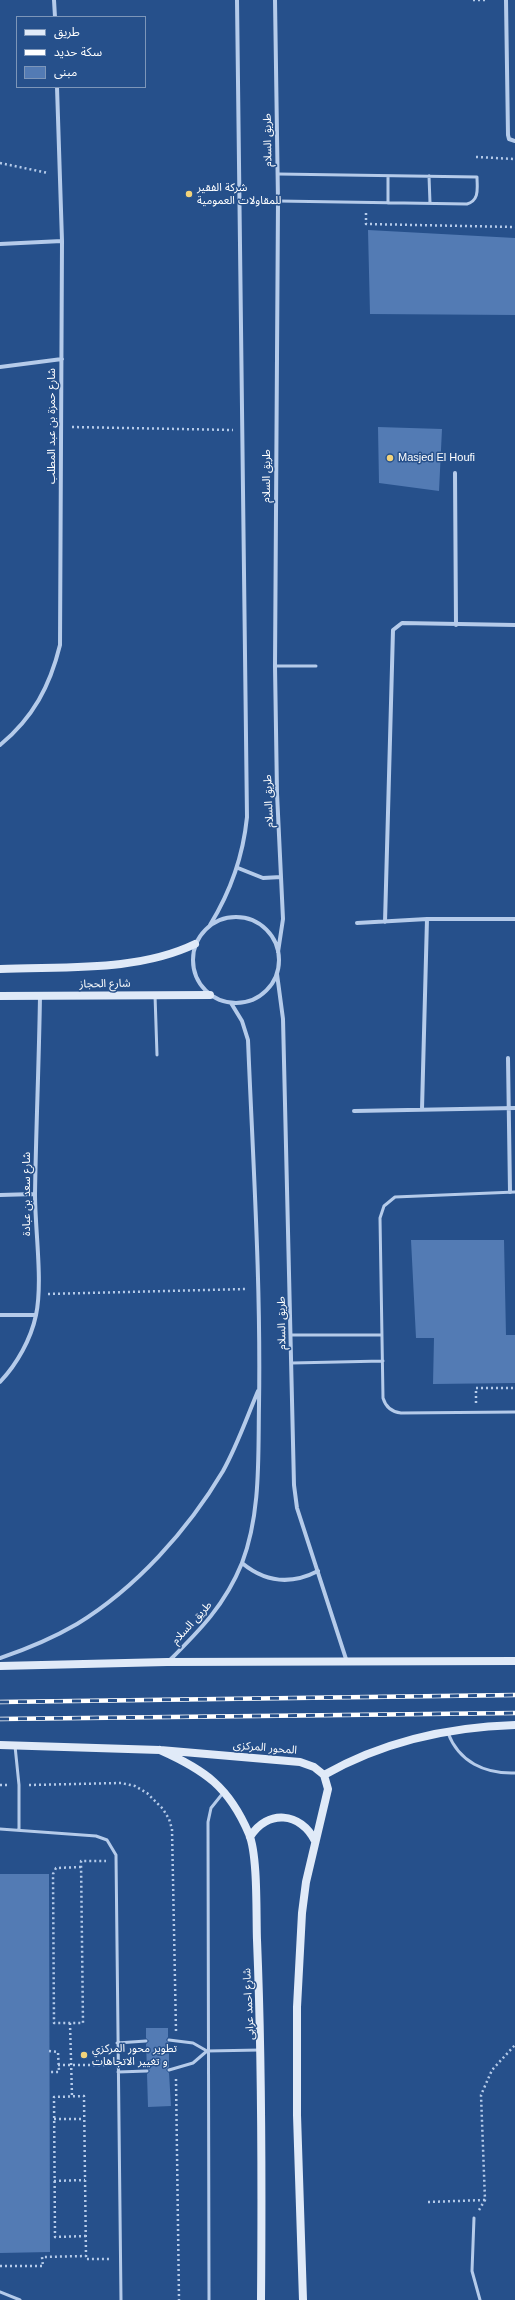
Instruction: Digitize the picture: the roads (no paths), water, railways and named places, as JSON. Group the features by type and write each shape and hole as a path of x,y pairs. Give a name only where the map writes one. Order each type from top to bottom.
{"main road":[{"name":"شارع الحجاز","path":"0,969 143,962 179,952 195,944"},
{"name":"شارع الحجاز","path":"0,996 154,994 210,995"},
{"path":"0,1666 167,1662 515,1661"},
{"path":"304,2300 297,2115 297,2007 302,1913 307,1875 328,1789 324,1775 383,1747 447,1731 483,1726 515,1725"},
{"name":"المحور المركزى","path":"0,1745 160,1750 300,1762 314,1767 324,1775"},
{"name":"شارع احمد عرابى","path":"160,1750 206,1774 224,1792 239,1813 250,1836 255,1884 262,2050 262,2300"},
{"path":"250,1836 260,1824 276,1817 284,1817 292,1818 303,1825 315,1841"}],"street":[{"path":"54,0 55,16"},
{"name":"طريق السلام","path":"210,925 222,905 238,868 245,840 247,817 241,431 237,0"},
{"name":"طريق السلام","path":"275,0 278,174 275,666 277,793 283,919 278,952"},
{"path":"506,0 508,137 515,141"},
{"name":"شارع حمزة بن عبد المطلب","path":"0,745 30,715 44,693 54,670 60,645 62,241 57,88"},
{"path":"0,244 62,241"},
{"path":"0,367 62,359"},
{"path":"454,474 456,625"},
{"path":"385,922 393,630 402,622 456,625 515,625"},
{"path":"238,868 263,878 281,877"},
{"path":"227,918 245,918 257,923 267,930 274,940 278,952 277,974 264,994 242,1003 231,1003 210,995 201,986 193,966 195,944 201,934 210,925 227,918"},
{"path":"422,1109 427,919"},
{"path":"357,923 427,919 515,919"},
{"name":"طريق السلام","path":"277,974 283,1019 292,1335 293,1469 297,1508 348,1662"},
{"name":"شارع سعد بن عبادة","path":"0,1382 19,1356 30,1334 36,1315 38,1295 35,1194 40,996"},
{"name":"طريق السلام","path":"167,1662 217,1610 231,1588 242,1563 250,1536 255,1508 258,1463 259,1288 248,1040 242,1021 231,1003"},
{"path":"508,1058 510,1192"},
{"path":"354,1111 515,1108"},
{"path":"0,1195 35,1194"},
{"path":"0,1315 36,1315"},
{"path":"0,1658 31,1647 78,1624 105,1603 156,1558 195,1512 224,1470 259,1389"},
{"path":"242,1563 258,1575 278,1580 299,1579 318,1571"}],"lane":[{"path":"278,174 477,177 477,196 471,203 278,201"},
{"path":"388,176 388,203"},
{"path":"429,176 430,203"},
{"path":"275,666 316,666"},
{"path":"154,994 157,1055"},
{"path":"515,1192 395,1197 384,1206 380,1218 383,1398 392,1411 401,1413 515,1412"},
{"path":"292,1335 382,1335"},
{"path":"292,1363 382,1361"},
{"path":"447,1731 457,1750 474,1765 494,1772 515,1773"},
{"path":"15,1745 19,1785 20,1830"},
{"path":"209,2300 207,2051 208,1822 214,1802 224,1792"},
{"path":"0,1829 102,1837 111,1844 116,1862 121,2300"},
{"path":"168,2040 192,2043 207,2051 262,2050"},
{"path":"118,2043 146,2041"},
{"path":"169,2070 193,2063 207,2051"},
{"path":"118,2072 147,2071"},
{"path":"474,2218 472,2271 480,2300"},
{"path":"0,2292 20,2300"}],"railway":[{"path":"0,1702 515,1695"},
{"path":"0,1719 515,1713"}],"place":[{"name":"شركة الفقير للمقاولات العمومية","path":"189,194"},
{"name":"Masjed El Houfi","path":"390,458"},
{"name":"تطوير محور المركزي و تغيير الاتجاهات","path":"84,2055"}]}
